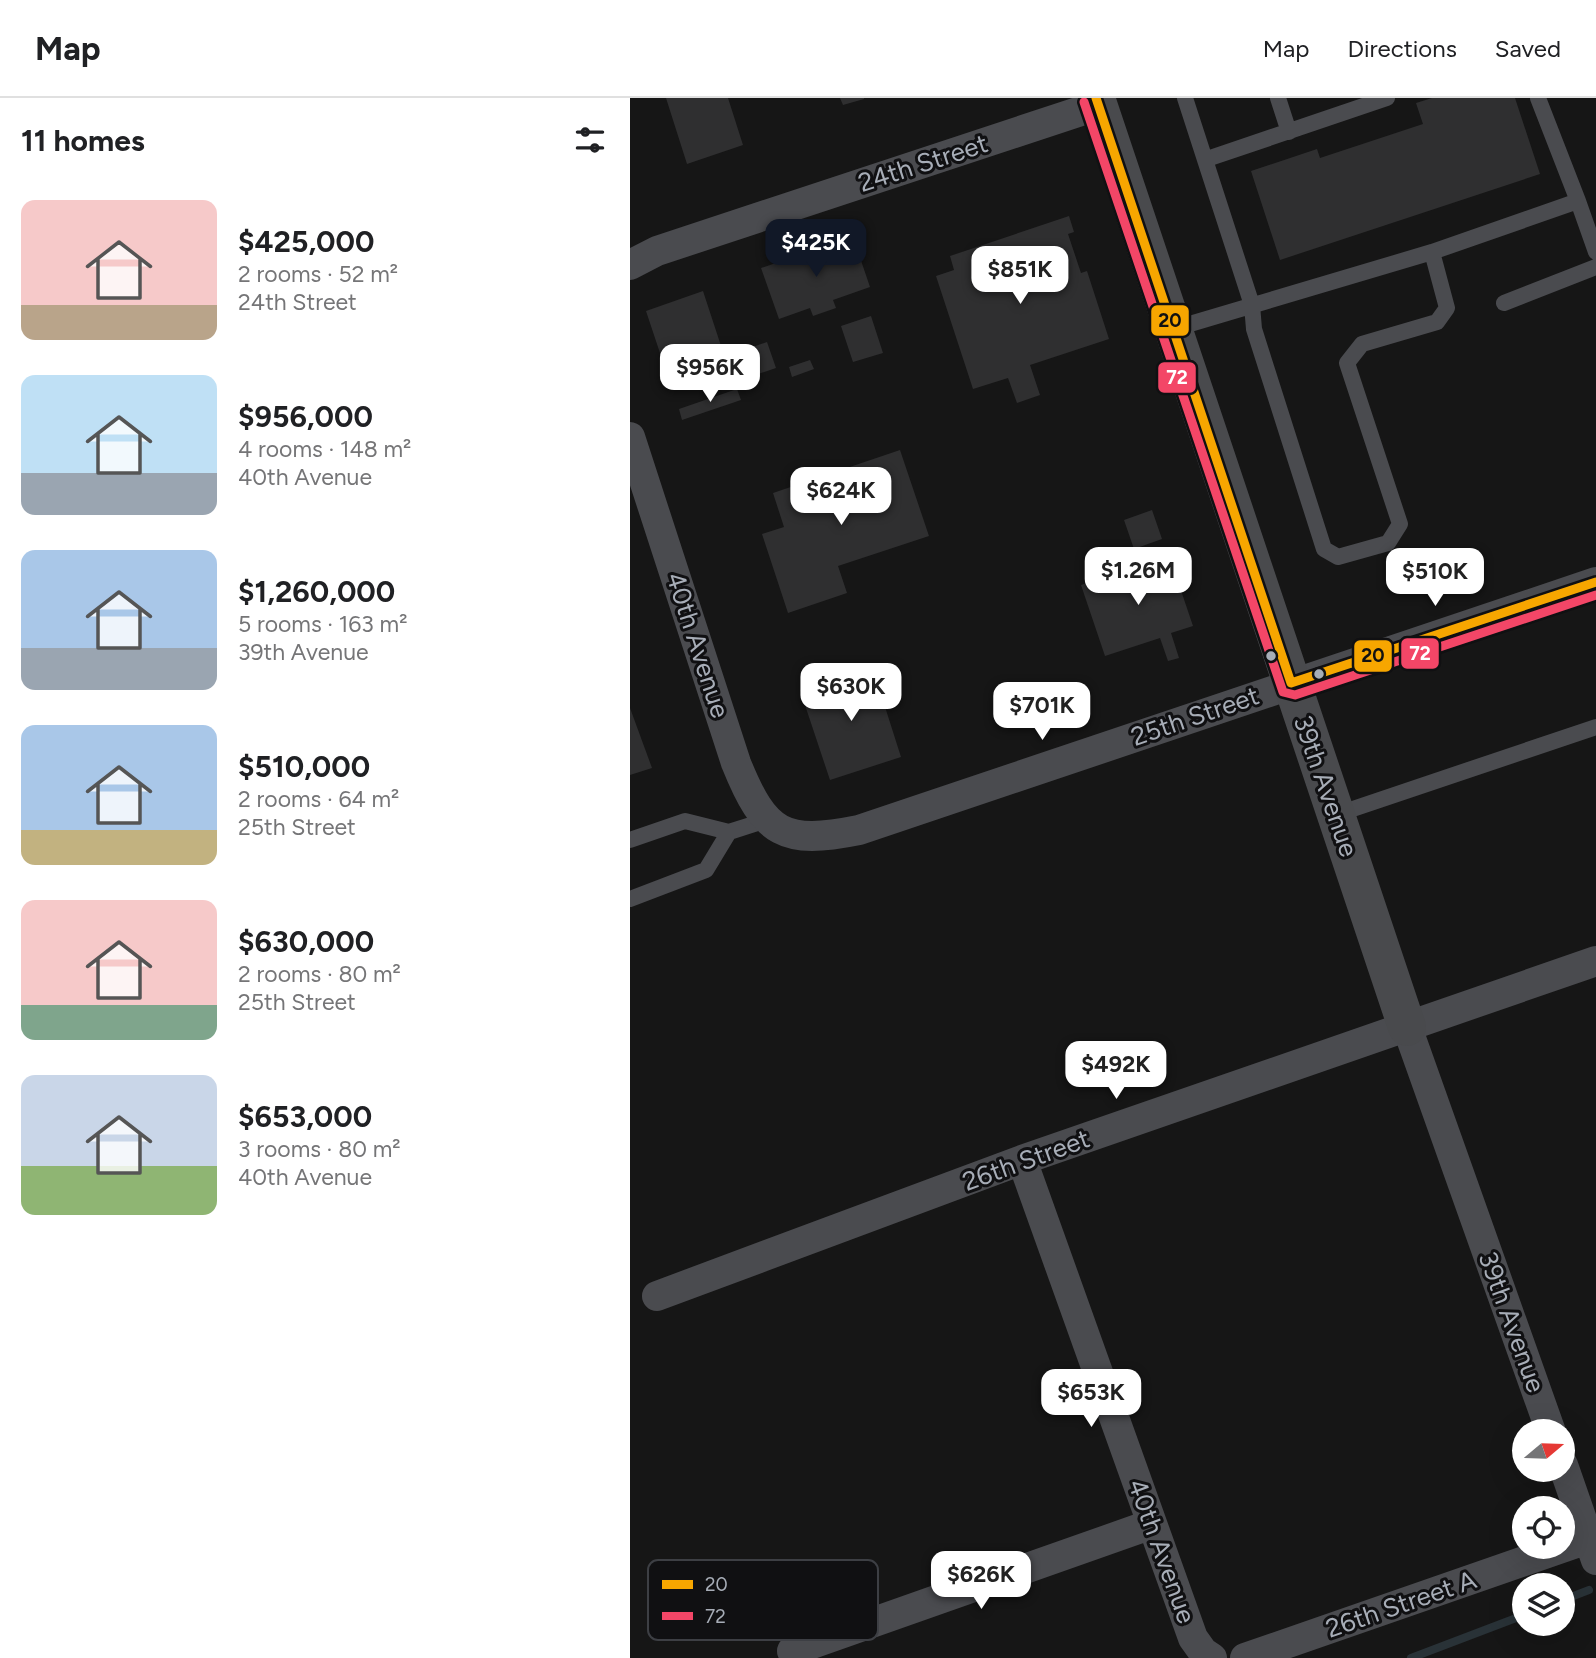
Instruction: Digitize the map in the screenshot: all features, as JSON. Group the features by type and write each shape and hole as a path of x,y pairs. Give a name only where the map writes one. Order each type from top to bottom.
{"street":[{"name":"24th Street","path":"630,265 657,251 1098,101"},
{"name":"39th Avenue","path":"1098,101 1407,1027 1546,1419"},
{"name":"40th Avenue","path":"630,437 736,763 751,799 767,820 793,834"},
{"name":"25th Street","path":"793,834 808,838 859,830 1596,582"},
{"name":"26th Street","path":"656,1296 1022,1160 1596,961"},
{"name":"40th Avenue","path":"1022,1160 1194,1637 1203,1652 1212,1658"},
{"path":"1569,1482 1593,1545"},
{"path":"878,1621 1152,1524"},
{"name":"26th Street A","path":"1245,1658 1593,1545"},
{"path":"792,1651 823,1640"}],"lane":[{"path":"1185,98 1207,159 1252,305 1254,329 1324,549 1338,557 1388,543 1400,524 1348,363 1362,344 1437,322 1447,308 1432,252"},
{"path":"1278,98 1289,132"},
{"path":"1207,159 1289,132 1348,104 1387,98"},
{"path":"1538,98 1596,252"},
{"path":"1173,329 1432,252 1578,201"},
{"path":"1504,303 1596,267"},
{"path":"1335,815 1596,727"},
{"path":"630,840 685,821 729,832 767,820"},
{"path":"630,899 706,870 729,832"}],"building":[{"path":"666,98 728,98 743,145 687,164"},
{"path":"840,98 864,98 864,99 843,105"},
{"path":"1432,98 1515,98 1540,174 1280,260 1251,171 1317,149 1320,158 1423,124 1416,103"},
{"path":"1069,216 1074,232 1068,234 1081,273 1087,271 1109,339 1030,365 1040,395 1017,403 1008,378 973,389 936,276 954,270 950,256"},
{"path":"853,237 870,287 833,300 836,308 813,316 810,308 779,319 761,268"},
{"path":"703,291 723,352 666,371 646,311"},
{"path":"871,316 883,353 853,362 841,326"},
{"path":"767,342 776,368 749,377 741,351"},
{"path":"810,360 814,369 792,377 789,367"},
{"path":"737,389 741,400 682,420 679,409"},
{"path":"900,450 929,536 838,566 847,593 788,613 762,534 784,527 773,493"},
{"path":"1152,510 1162,539 1134,549 1124,520"},
{"path":"1169,555 1193,626 1171,633 1179,658 1168,661 1160,638 1105,656 1081,585"},
{"path":"872,666 901,757 830,780 800,690"},
{"path":"630,708 652,768 630,775"}],"waterway":[{"path":"1575,1595 1589,1590"},
{"path":"1411,1658 1512,1620"}],"transit line":[{"name":"20","path":"1096,98 1291,683 1596,582"},
{"name":"72","path":"1084,102 1283,692 1295,695 1596,595"}]}
